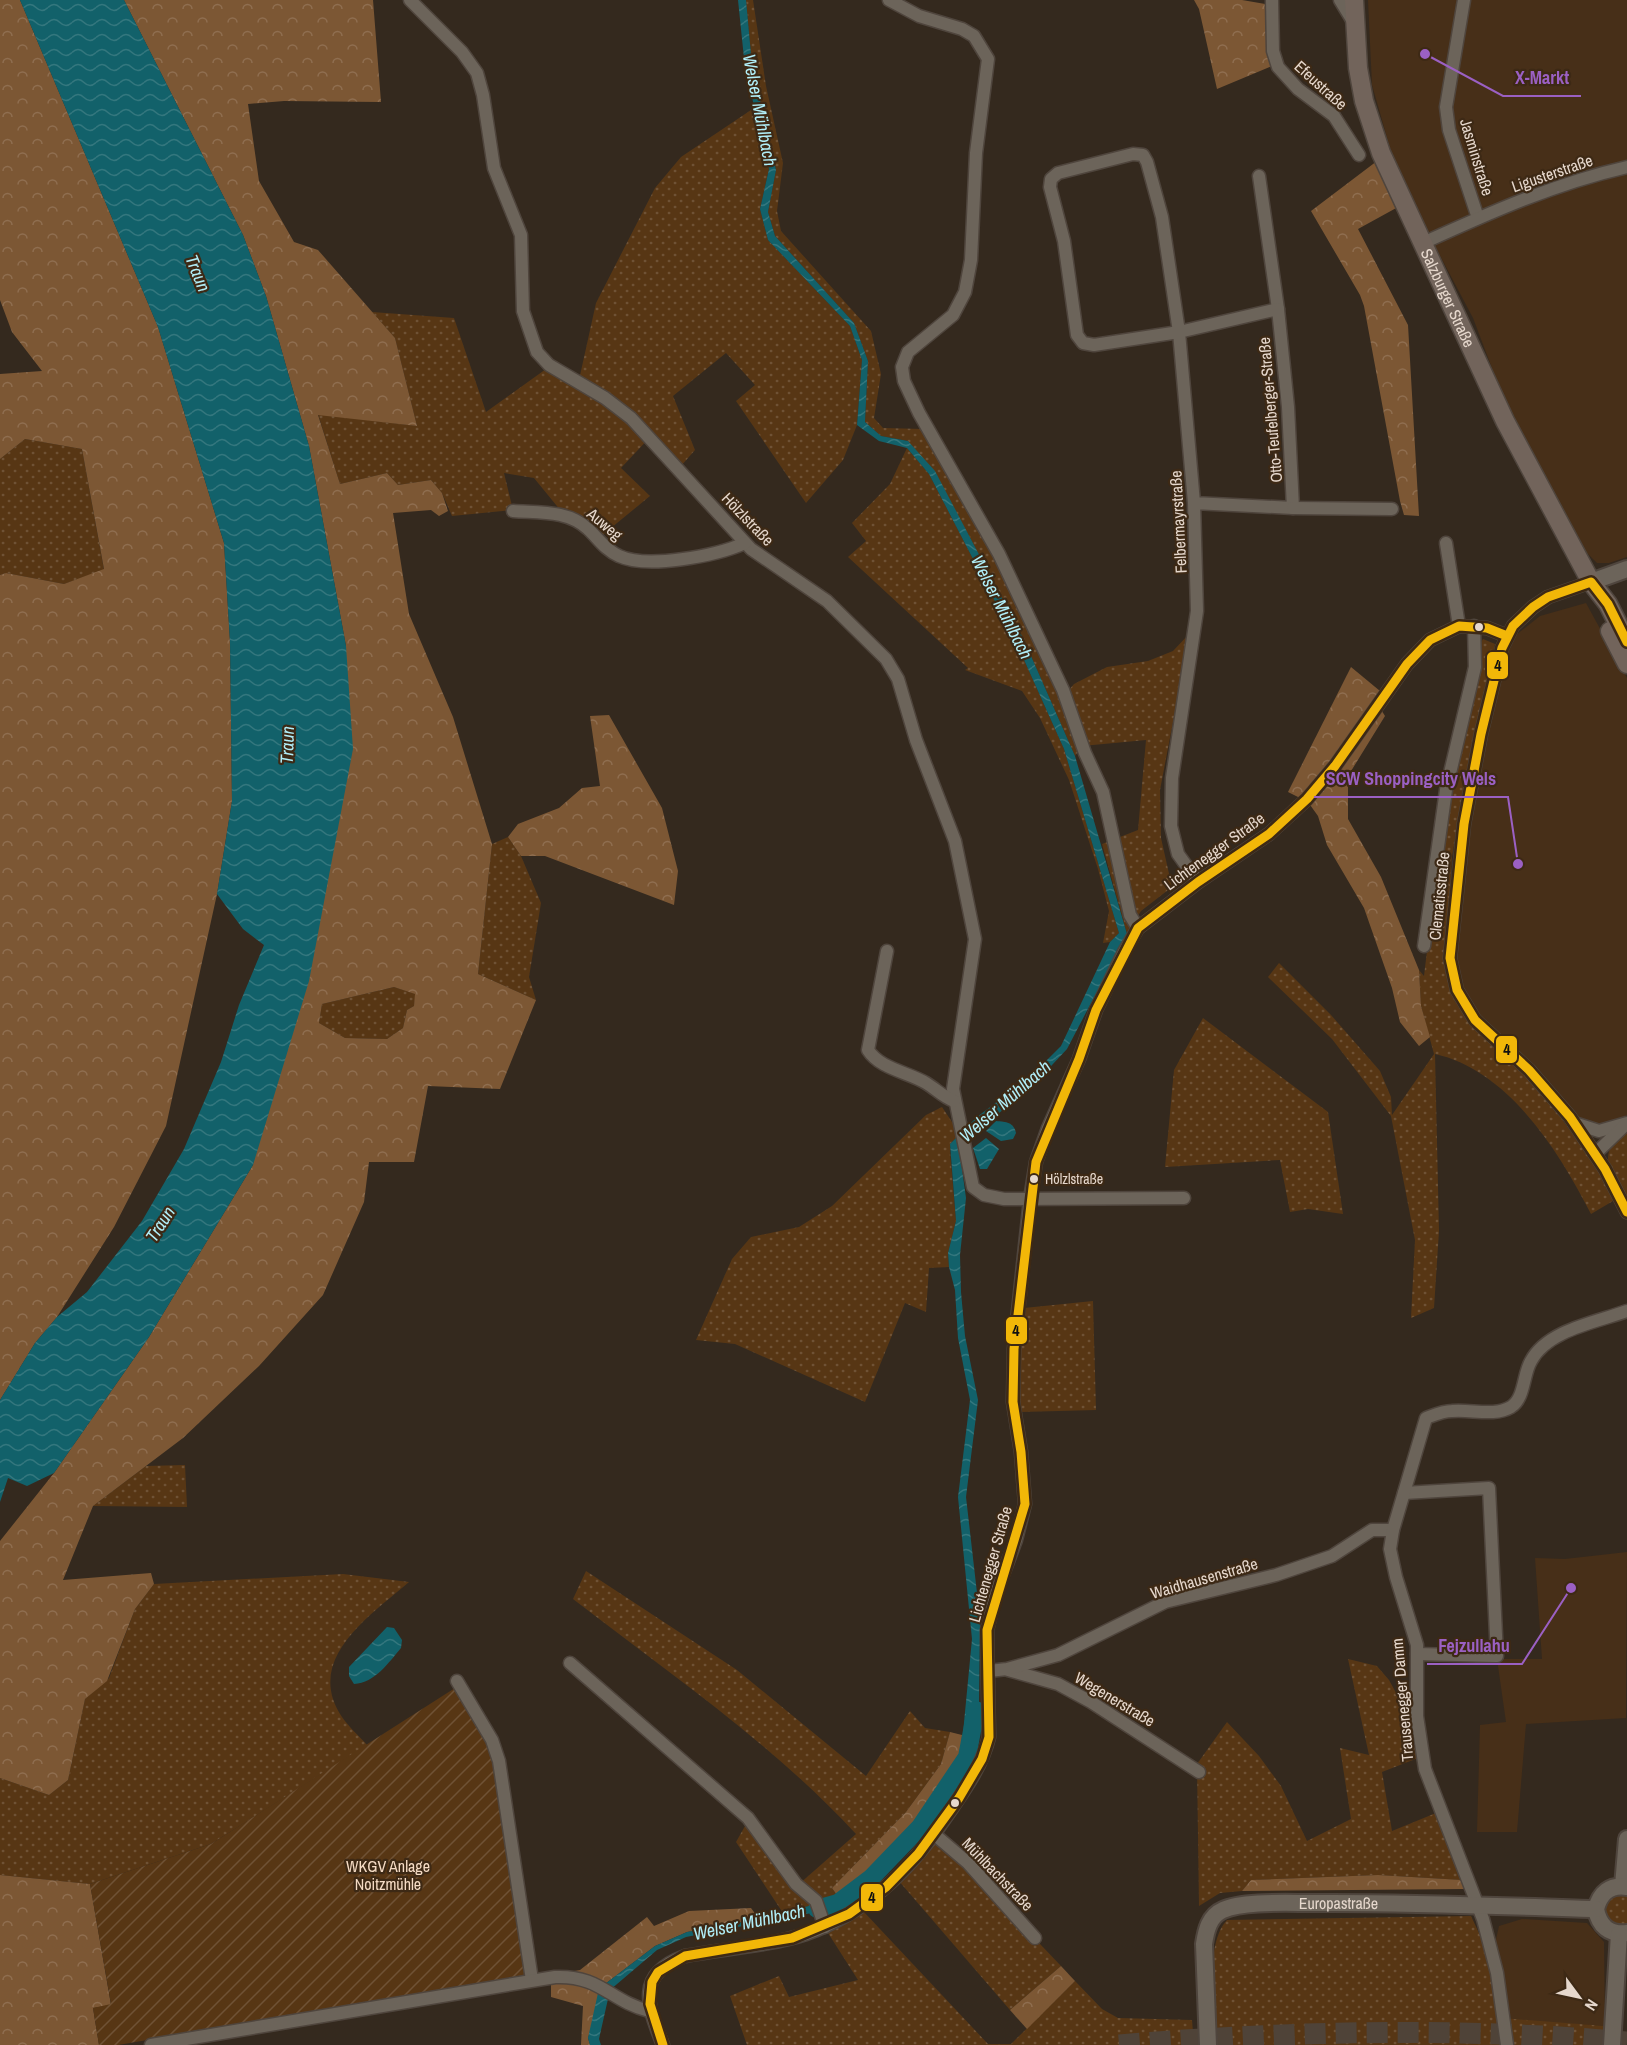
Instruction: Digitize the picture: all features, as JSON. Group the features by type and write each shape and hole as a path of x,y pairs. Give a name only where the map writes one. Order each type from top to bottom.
{"main road":[{"name":"Salzburger Straße","path":"1354,0 1358,68 1371,126 1390,173 1501,413 1591,582 1608,604 1627,642"},
{"name":"Salzburger Straße","path":"1591,582 1599,610 1627,664"}],"street":[{"name":"Hölzlstraße","path":"410,0 462,52 477,73 483,95 494,168 521,235 524,311 537,352 549,365 605,399 631,418 745,543 762,559 827,601 886,659 902,689 916,740 952,832 975,939 953,1076 954,1101 973,1187 979,1193 993,1197 1030,1199"},
{"path":"889,0 919,16 962,29 974,36 988,59 976,153 971,261 965,292 953,315 908,352 903,374 919,413 999,554 1063,690 1078,736 1103,792 1130,915 1138,928"},
{"name":"Efeustraße","path":"1272,0 1273,51 1278,67 1303,94 1334,116 1359,156"},
{"path":"1340,0 1354,23"},
{"name":"Jasminstraße","path":"1464,0 1446,107 1449,130 1478,218"},
{"name":"Felbermayrstraße","path":"1179,332 1094,345 1083,343 1077,335 1064,241 1050,187 1051,179 1058,173 1133,154 1143,155 1162,217 1179,332 1194,503 1197,611 1174,768 1171,826 1178,854 1198,882"},
{"name":"Ligusterstraße","path":"1423,243 1478,218 1588,176 1627,167"},
{"name":"Otto-Teufelberger-Straße","path":"1259,176 1278,309 1288,407 1293,508"},
{"path":"1179,332 1278,309"},
{"name":"Otto-Teufelberger-Straße","path":"1194,503 1293,508 1392,509"},
{"name":"Auweg","path":"513,511 558,514 575,519 612,552 639,562 661,562 745,543"},
{"path":"1446,543 1459,626"},
{"path":"1507,636 1533,607 1548,597 1627,569"},
{"name":"Lichtenegger Straße","path":"663,2045 649,2011 649,1988 657,1972 668,1962 685,1956 803,1935 823,1921 866,1905 917,1857 986,1753 989,1737 987,1630 996,1593 1016,1540 1025,1504 1021,1452 1013,1402 1013,1360 1036,1162 1048,1128 1079,1059 1096,1010 1138,928 1198,882 1269,834 1307,799 1335,766 1407,664 1430,640 1459,626 1474,626 1507,636"},
{"path":"1424,946 1446,790 1475,667 1474,626"},
{"name":"Clematisstraße","path":"1507,636 1496,667 1471,782 1464,824 1450,958 1457,990 1475,1020 1529,1070 1573,1122 1593,1149 1627,1212"},
{"path":"887,951 868,1050 879,1062 926,1083 945,1098 954,1101"},
{"path":"1573,1122 1599,1131 1627,1124"},
{"path":"1593,1149 1627,1124"},
{"path":"1593,1149 1599,1131"},
{"path":"1030,1199 1110,1196 1184,1198"},
{"name":"Trausenegger Damm","path":"1507,2045 1497,1972 1477,1906 1425,1769 1417,1716 1417,1654 1390,1549 1426,1418 1454,1410 1497,1412 1510,1408 1521,1395 1531,1360 1542,1347 1564,1334 1627,1311"},
{"path":"1404,1493 1489,1488 1497,1656 1417,1654"},
{"name":"Waidhausenstraße","path":"989,1671 1007,1669 1058,1655 1165,1602 1276,1575 1332,1556 1372,1530 1394,1530"},
{"path":"570,1663 748,1818 796,1884 816,1901 823,1921"},
{"name":"Wegenerstraße","path":"1007,1669 1058,1684 1199,1772"},
{"path":"458,1681 492,1740 499,1761 532,1980"},
{"name":"Mühlbachstraße","path":"934,1834 968,1863 1035,1938"},
{"path":"1611,2045 1623,1933 1602,1926 1596,1909 1604,1892 1625,1887 1627,1839"},
{"name":"Europastraße","path":"1208,2045 1204,1944 1207,1929 1213,1917 1223,1910 1234,1907 1312,1903 1596,1909"},
{"path":"152,2045 532,1980 572,1976 597,1983 626,2003 649,2011"}],"shaded area":[{"path":"1368,0 1627,0 1627,557 1609,563 1597,563 1587,553 1501,392 1473,318 1420,218 1392,155 1372,85"},
{"path":"1586,603 1627,678 1627,1115 1610,1125 1589,1124 1572,1113 1486,1026 1469,1005 1459,980 1454,955 1468,828 1480,758 1505,654 1516,635 1540,616"},
{"path":"1627,1552 1626,1718 1526,1724 1517,1832 1477,1832 1480,1725 1506,1722 1497,1659 1542,1659 1535,1558 1565,1559"},
{"path":"1522,1919 1587,1923 1604,1942 1605,2026 1511,2020 1495,1944 1499,1926"}],"green space":[{"path":"0,0 20,0 158,327 224,543 230,642 232,801 217,894 166,1126 114,1227 57,1317 35,1343 0,1400 0,575 6,573 64,584 104,569 82,449 25,439 0,459 0,374 42,371 12,332 0,300"},
{"path":"124,0 373,0 381,102 284,101 248,104 259,181 294,242 318,250 395,338 417,426 318,415 340,484 387,473 398,485 431,480 442,493 448,511 439,516 431,510 393,513 409,614 453,717 492,844 478,974 536,1000 500,1089 428,1086 414,1162 369,1162 364,1202 323,1295 259,1366 183,1438 93,1506 63,1580 151,1573 154,1584 135,1609 107,1681 85,1699 68,1780 49,1795 0,1778 0,1541 54,1473 149,1337 253,1165 346,646 309,446 266,296 243,235","holes":["394,987 415,994 414,1006 407,1010 403,1028 387,1039 345,1038 319,1023 322,1004"]},
{"path":"746,0 753,0 766,86 783,163 777,211 781,231 871,331 881,374 874,418 883,428 923,429 990,548 1062,698 1074,684 1107,667 1148,661 1173,651 1190,633 1160,790 1161,838 1172,887 1141,911 1127,934 1102,844 1138,830 1146,740 1082,746 1075,756 1024,640 967,532 908,441 881,436 865,422 868,361 854,323 775,236 768,212 776,170 752,65"},
{"path":"1194,0 1242,0 1271,5 1279,63 1217,89 1199,9"},
{"path":"754,108 769,169 760,209 768,240 850,326 862,360 857,425 843,460 806,503 736,401 755,385 726,353 673,396 695,450 681,466 652,435 621,468 650,496 600,537 578,515 561,511 534,478 504,473 513,510 452,516 442,493 431,480 398,485 387,473 340,484 318,414 417,426 395,338 372,312 454,318 486,412 546,369 579,380 596,303 655,188 681,157"},
{"path":"1377,161 1398,207 1358,229 1408,325 1419,516 1404,515 1400,501 1364,306 1360,295 1311,211"},
{"path":"25,439 82,449 104,570 64,584 6,573 0,575 0,459"},
{"path":"907,448 929,474 1016,642 1064,749 1119,933 1110,942 1103,943 1109,911 1069,780 1040,718 1022,691 965,670 968,668 848,557 866,541 852,523 890,484"},
{"path":"1483,639 1495,644 1467,769 1452,857 1446,969 1455,998 1467,1019 1542,1091 1604,1178 1613,1201 1591,1214 1547,1140 1508,1095 1486,1077 1461,1063 1435,1054 1439,1231 1434,1308 1411,1318 1415,1240 1391,1116 1332,1039 1268,977 1279,963 1331,1015 1380,1071 1391,1097 1392,1115 1434,1054 1421,1006 1419,970 1424,976 1440,842 1478,647"},
{"path":"1351,667 1380,691 1317,781 1300,798 1288,792"},
{"path":"1380,708 1385,716 1348,776 1348,819 1381,877 1419,970 1421,1006 1430,1037 1419,1046 1400,1022 1392,988 1364,908 1327,845 1318,816 1308,802"},
{"path":"609,715 662,808 678,871 674,905 545,856 521,856 508,837 518,824 559,808 582,788 600,786 590,716"},
{"path":"508,837 521,856 541,903 529,977 536,1000 478,974 492,844"},
{"path":"394,987 416,994 414,1006 407,1010 403,1028 387,1039 345,1038 319,1023 322,1004"},
{"path":"1203,1018 1328,1112 1343,1214 1308,1209 1290,1212 1280,1160 1165,1167 1174,1070"},
{"path":"942,1107 960,1134 950,1144 956,1221 948,1253 949,1267 929,1268 926,1312 905,1303 865,1402 735,1344 696,1340 732,1259 751,1237 799,1227 832,1206 926,1115"},
{"path":"1627,1132 1627,1204 1612,1174 1608,1156 1616,1140"},
{"path":"1093,1301 1096,1410 1021,1412 1014,1380 1024,1308"},
{"path":"185,1465 187,1507 93,1506 146,1466"},
{"path":"586,1571 737,1670 866,1776 910,1711 925,1728 950,1732 941,1764 906,1812 832,1888 839,1898 783,1913 736,1842 749,1819 798,1885 856,1834 824,1801 756,1740 573,1599"},
{"path":"343,1574 409,1582 377,1609 347,1640 336,1657 331,1676 332,1696 342,1717 367,1745 211,1844 90,1884 0,1875 0,1778 49,1795 68,1780 85,1699 109,1678 135,1609 154,1584"},
{"path":"1348,1659 1377,1666 1389,1680 1412,1722 1418,1758 1382,1772 1392,1831 1436,1813 1462,1880 1378,1875 1251,1880 1242,1891 1220,1893 1199,1906 1197,1764 1227,1722 1259,1756 1281,1786 1307,1841 1351,1819 1340,1748 1369,1755"},
{"name":"WKGV Anlage Noitzmühle","path":"455,1688 496,1760 526,1975 118,2045 99,2045 93,2008 111,2004 90,1884 211,1844"},
{"path":"950,1732 962,1735 961,1753 917,1823 870,1873 839,1898 832,1888 906,1812 941,1764"},
{"path":"937,1836 1061,1966 1010,2010 898,1880"},
{"path":"0,1875 90,1884 111,2005 93,2008 99,2045 0,2045"},
{"path":"1378,1875 1462,1880 1464,1889 1242,1891 1251,1880"},
{"path":"1627,1893 1627,1928 1607,1924 1603,1902 1607,1897"},
{"path":"751,1908 759,1919 687,1932 655,1946 605,1984 588,2038 590,2045 581,2045 583,2006 551,1997 551,1975 580,1970 647,1917 654,1926 689,1911"},
{"path":"864,1912 988,2044 1011,2044 1075,1981 1102,2009 1118,2018 1192,2020 1194,2045 747,2045 730,1996 779,1976 789,1997 858,1980 828,1933"},
{"path":"1471,1916 1485,1946 1501,2018 1605,2026 1603,2045 1217,2045 1212,1979 1213,1962 1215,1945 1227,1920"},
{"path":"1061,1966 1075,1981 1027,2029 1010,2010"}],"water":[{"name":"Traun","path":"20,0 124,0 243,235 266,296 309,446 346,646 353,749 309,981 253,1165 149,1337 54,1473 27,1486 8,1478 0,1502 0,1400 35,1343 57,1317 87,1292 142,1221 184,1149 221,1062 239,1005 264,945 243,929 217,894 232,801 230,642 224,543 158,327"},
{"path":"738,0 746,0 752,65 776,170 768,212 775,236 854,323 868,361 865,422 881,436 908,441 935,471 1024,640 1075,756 1127,934 1067,1049 1038,1080 959,1147 966,1198 960,1255 961,1292 965,1336 978,1400 966,1497 980,1619 979,1704 967,1757 920,1827 871,1878 838,1903 817,1912 686,1937 657,1950 610,1990 599,2039 601,2045 590,2045 588,2038 598,1993 605,1984 655,1946 687,1932 759,1919 839,1898 870,1873 917,1823 961,1754 972,1639 958,1497 970,1400 958,1338 955,1290 949,1267 948,1253 956,1221 950,1144 977,1117 1031,1076 1061,1046 1110,942 1119,933 1064,749 1016,642 929,474 907,448 879,441 857,425 862,360 850,326 768,240 760,209 769,169 745,68"},
{"path":"996,1121 1006,1122 1013,1127 1016,1133 1013,1139 1001,1141 986,1131"},
{"path":"986,1138 999,1149 987,1169 980,1169 973,1148"},
{"path":"387,1627 394,1628 402,1640 401,1648 375,1676 362,1683 354,1684 349,1676 349,1667"}],"waterway":[{"name":"Welser Mühlbach","path":"817,1909 838,1903 871,1878 920,1827 967,1757 976,1710"}],"tunnel":[{"path":"1119,2045 1182,2040 1373,2033 1500,2034 1627,2042"}],"transit line":[{"name":"4","path":"1627,642 1608,604 1591,582 1548,597 1533,607 1513,626 1502,648 1481,734 1464,824 1450,958 1457,990 1475,1020 1529,1070 1570,1117 1605,1169 1627,1212"},
{"name":"4","path":"663,2045 650,2004 652,1982 658,1972 685,1956 792,1938 849,1914 886,1887 918,1854 959,1798 982,1759 989,1737 987,1630 1025,1504 1021,1452 1013,1402 1014,1349 1036,1162 1079,1059 1096,1010 1138,928 1198,882 1269,834 1307,799 1335,766 1407,664 1430,640 1459,626 1487,628 1507,636"}],"place":[{"name":"X-Markt","path":"1425,54"},
{"name":"SCW Shoppingcity Wels","path":"1518,864"},
{"name":"Hölzlstraße","path":"1034,1179"},
{"name":"Fejzullahu","path":"1571,1588"}]}
